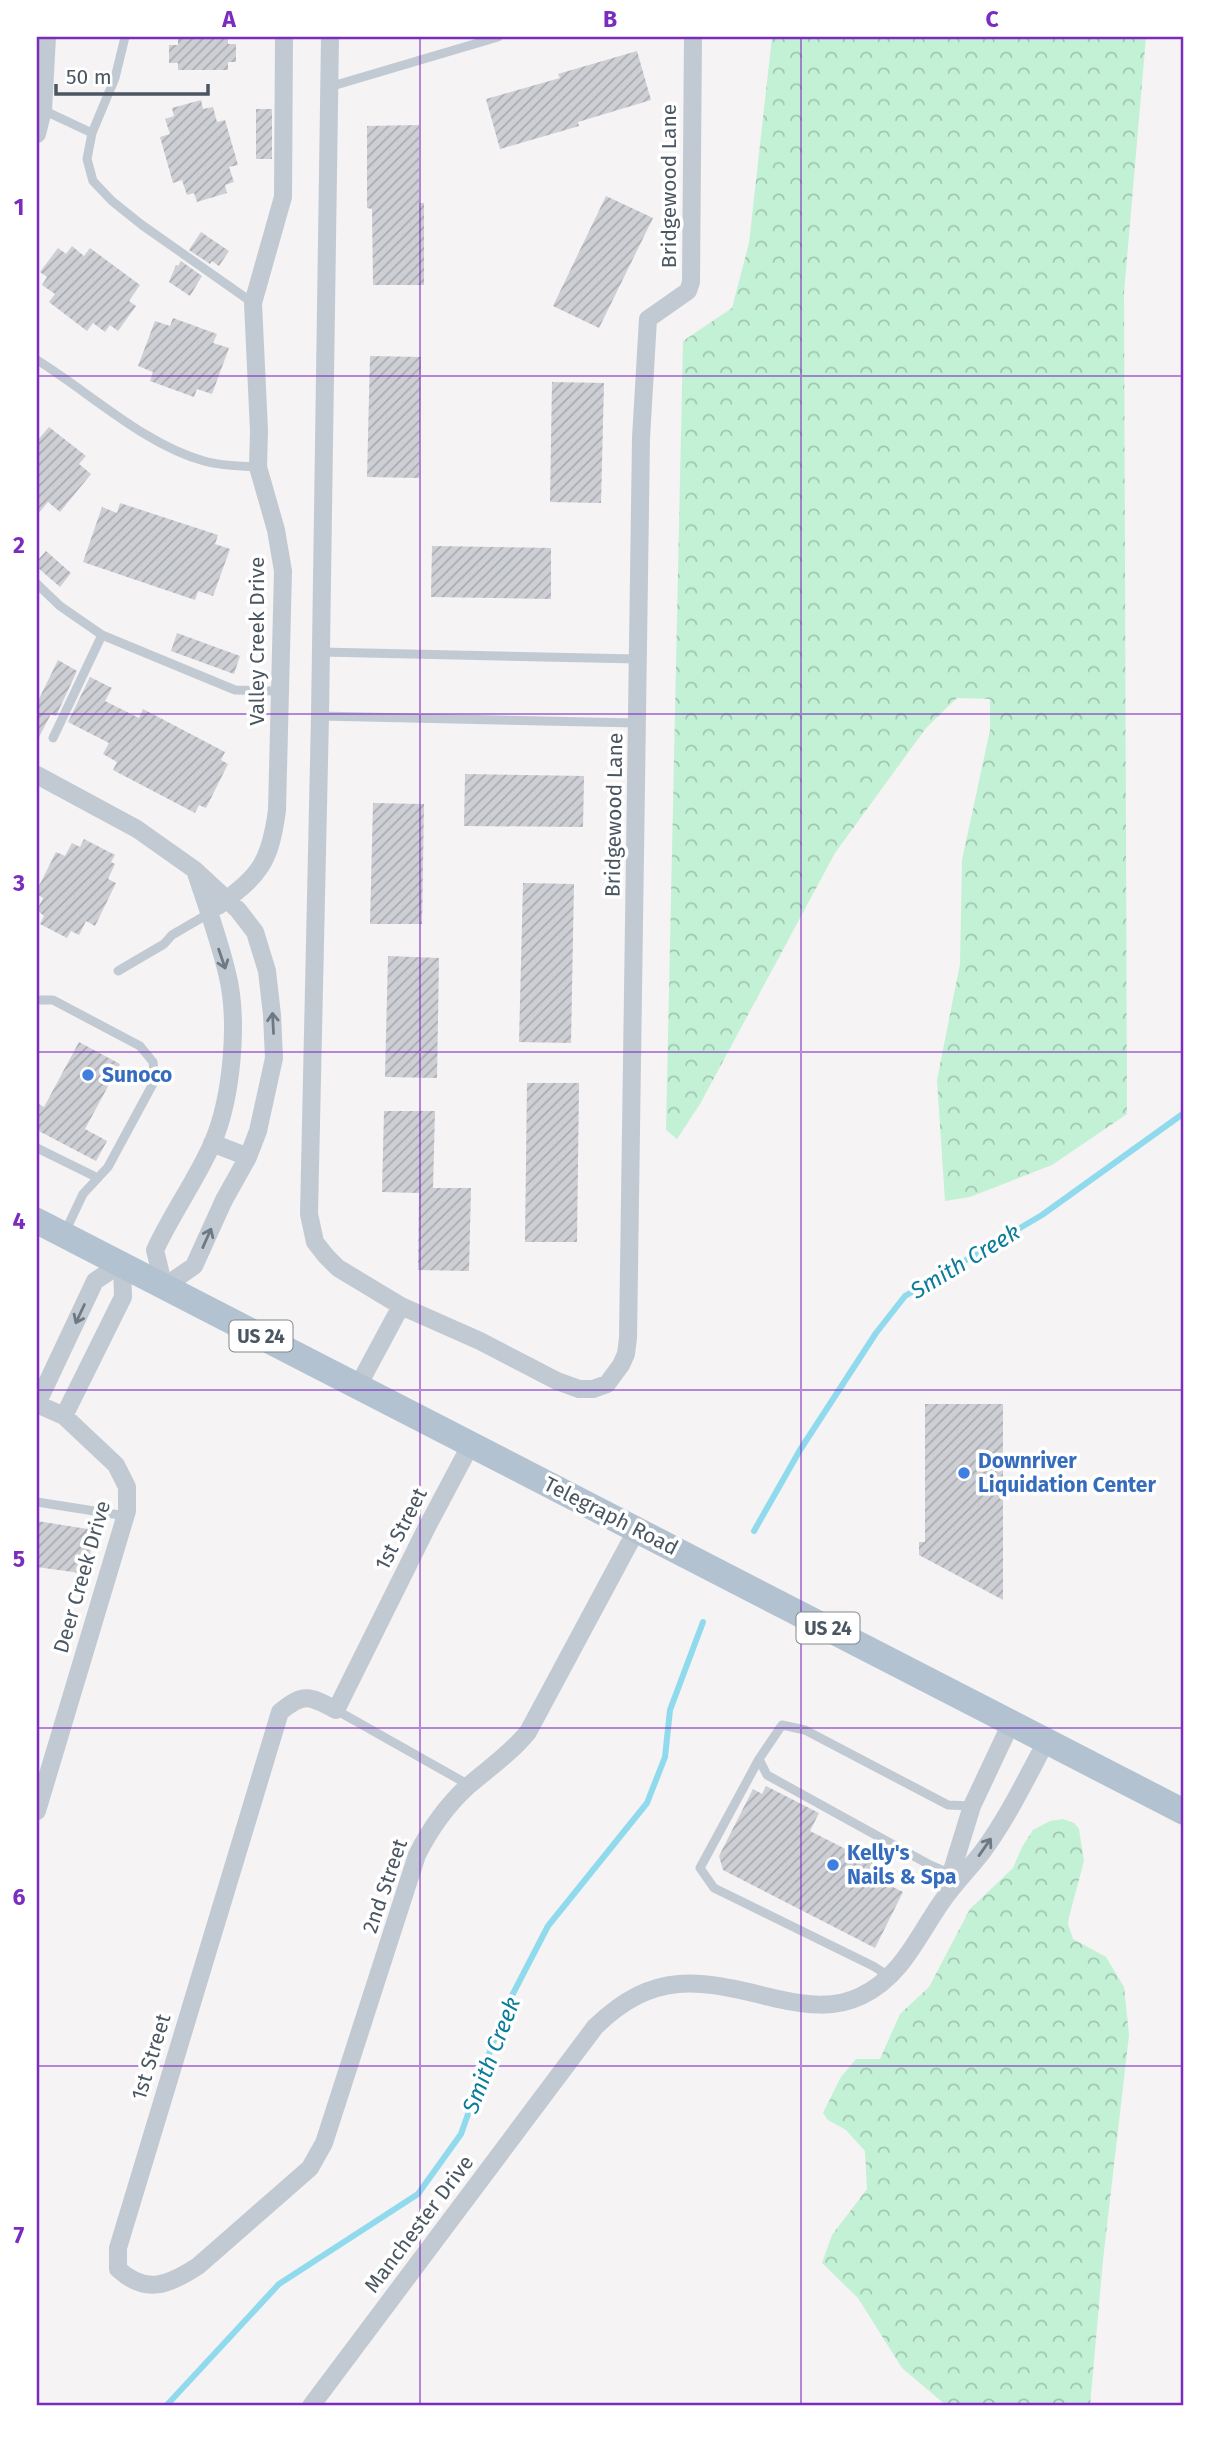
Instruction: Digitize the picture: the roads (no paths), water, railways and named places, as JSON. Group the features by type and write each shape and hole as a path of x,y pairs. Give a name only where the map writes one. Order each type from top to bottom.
{"main road":[{"name":"Telegraph Road","path":"37,1221 1184,1812"}],"street":[{"path":"37,134 43,110 47,37"},
{"name":"Valley Creek Drive","path":"208,914 246,886 263,864 274,833 279,779 283,571 276,530 258,467 253,303 283,197 284,37"},
{"name":"Bridgewood Lane","path":"330,37 320,716 309,1214 315,1242 338,1268 401,1306 480,1341 556,1381 579,1389 593,1389 607,1384 616,1375 626,1354 641,438 648,319 688,291 691,282 692,37"},
{"path":"38,779 137,829 195,870 227,900 255,932 267,971 274,1058 267,1097 248,1157 224,1200 194,1266 164,1287 155,1250 212,1143 223,1114 229,1083 232,1026 227,973 195,870"},
{"path":"212,1143 248,1157"},
{"path":"64,1416 123,1297 122,1264"},
{"name":"Deer Creek Drive","path":"37,1811 129,1499 123,1475 116,1465 64,1416 37,1404 95,1281 122,1264"},
{"path":"358,1386 401,1306"},
{"name":"1st Street","path":"295,2181 198,2266 181,2277 150,2286 130,2280 118,2269 118,2248 280,1712 296,1699 312,1698 336,1710 471,1444"},
{"name":"2nd Street","path":"295,2181 310,2168 324,2143 417,1855 436,1821 469,1786 517,1745 528,1732 637,1529"},
{"name":"Manchester Drive","path":"943,1900 972,1806 1011,1723"},
{"name":"Manchester Drive","path":"311,2406 595,2027 624,2001 658,1988 692,1983 727,1987 790,2002 828,2005 860,1997 906,1960 943,1900 984,1849 1047,1740"}],"lane":[{"path":"125,37 124,50 92,133 87,159 93,181 112,201 142,225 253,303"},
{"path":"329,87 498,37"},
{"path":"43,110 92,133"},
{"path":"37,360 149,437 200,460 258,467"},
{"path":"37,584 60,606 102,635 235,690 280,691"},
{"path":"53,738 102,635"},
{"path":"321,652 638,659"},
{"path":"320,716 638,723"},
{"path":"118,971 208,914"},
{"path":"37,1000 53,1000 140,1046 153,1062 155,1080 108,1167 83,1194 64,1234"},
{"path":"37,1148 98,1178"},
{"path":"37,1502 126,1516"},
{"name":"1st Street","path":"336,1710 469,1786"},
{"path":"889,1976 714,1888 700,1868 759,1759 782,1725 805,1730 948,1805 972,1806"},
{"path":"759,1759 767,1775 951,1874"}],"waterway":[{"name":"Smith Creek","path":"754,1531 800,1450 876,1333 905,1296 1042,1215 1184,1113"},
{"name":"Smith Creek","path":"166,2406 279,2284 418,2194 461,2134 505,2009 548,1926 647,1803 665,1757 670,1710 703,1622"}],"place":[{"name":"Sunoco","path":"88,1075"},
{"name":"Downriver Liquidation Center","path":"964,1473"},
{"name":"Kelly's Nails & Spa","path":"833,1865"}]}
